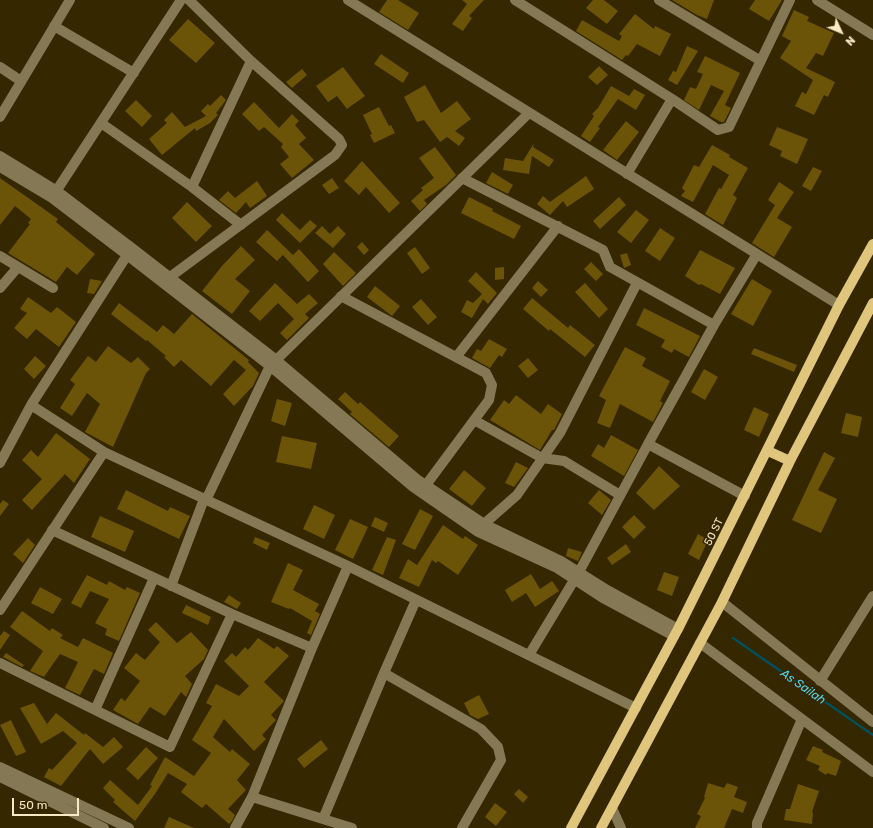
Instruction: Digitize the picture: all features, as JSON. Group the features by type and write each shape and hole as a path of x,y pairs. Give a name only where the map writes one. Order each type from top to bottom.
{"main road":[{"name":"50 ST","path":"571,828 676,632 768,451 839,305 873,244"},
{"path":"601,828 722,602 790,461 873,303"},
{"path":"768,451 790,461"}],"street":[{"path":"0,117 70,0"},
{"path":"54,195 181,0"},
{"path":"170,277 335,155 342,145 339,139 252,61 189,0"},
{"path":"348,0 839,305"},
{"path":"515,0 527,3 718,130 729,127 790,0"},
{"path":"659,0 760,61"},
{"path":"817,0 873,35"},
{"path":"54,26 134,73"},
{"path":"192,187 252,61"},
{"path":"0,67 21,81"},
{"path":"627,174 672,98"},
{"path":"171,586 205,499 272,362 529,113"},
{"path":"101,123 192,187 241,225"},
{"path":"0,156 130,251 426,485 484,524 561,561 577,576"},
{"path":"0,167 54,195"},
{"path":"462,178 603,250 610,267 714,325"},
{"path":"457,356 558,226"},
{"path":"130,251 170,277 272,362 420,491 478,532 607,590 676,632"},
{"path":"0,463 31,405 130,251"},
{"path":"529,655 577,576 714,325 757,254"},
{"path":"0,256 53,288"},
{"path":"0,288 18,267"},
{"path":"484,524 517,494 560,433 637,283"},
{"path":"341,296 457,356 486,373 491,381 491,395 426,485"},
{"path":"31,405 104,452 348,566 636,708"},
{"path":"474,420 542,458 564,461 620,495"},
{"path":"648,444 745,496"},
{"path":"0,610 104,452"},
{"path":"52,530 232,614 312,648"},
{"path":"235,828 252,797 312,648 348,566"},
{"path":"95,710 154,578"},
{"path":"820,681 873,596"},
{"path":"323,819 384,672 416,600"},
{"path":"722,602 873,722"},
{"path":"0,663 170,747 232,614"},
{"path":"700,644 873,772"},
{"path":"384,672 481,730 498,746 501,760 462,828"},
{"path":"757,828 757,823 802,719"},
{"path":"0,767 129,828"},
{"path":"0,777 104,828"},
{"path":"252,797 352,828"},
{"path":"612,808 621,828"}],"building":[{"path":"387,0 398,0 419,13 408,30 379,12"},
{"path":"462,0 484,0 469,16 472,18 463,31 452,24 467,4"},
{"path":"593,0 604,0 618,11 607,24 586,8"},
{"path":"672,0 714,0 707,19 697,15"},
{"path":"755,0 782,0 769,21 749,9"},
{"path":"794,10 809,17 807,21 834,33 823,56 816,53 806,68 835,82 828,97 824,95 814,115 795,106 802,92 806,94 813,80 780,58 791,41 782,36"},
{"path":"635,14 654,29 655,26 671,34 660,56 637,44 628,56 626,55 622,60 576,31 582,20 619,41 622,36 619,34"},
{"path":"188,19 215,43 196,63 169,40"},
{"path":"687,46 698,51 677,85 668,80 673,71 676,72"},
{"path":"381,54 409,73 403,83 374,64"},
{"path":"705,56 740,73 725,105 731,108 724,122 710,116 724,91 711,85 699,110 684,100 690,87 696,89 703,74 697,72"},
{"path":"599,66 608,75 597,85 588,77"},
{"path":"343,67 365,96 347,109 337,96 328,102 316,86"},
{"path":"302,69 307,75 292,88 286,82"},
{"path":"425,85 441,113 457,101 471,119 455,131 465,138 459,146 447,137 440,142 424,120 417,122 404,97"},
{"path":"611,86 629,96 634,89 645,95 636,110 618,99 598,127 600,128 590,142 581,136 594,116 592,114 598,108"},
{"path":"221,95 226,100 216,113 218,115 210,123 196,131 195,128 162,155 149,139 167,123 164,120 172,112 185,127 206,116 201,111 208,104 210,106"},
{"path":"136,100 152,116 142,127 125,111"},
{"path":"254,102 279,128 292,114 299,121 295,125 306,138 299,144 314,160 292,178 280,164 289,157 281,147 283,144 264,127 259,131 242,114"},
{"path":"379,107 389,126 391,125 395,133 374,143 370,135 372,134 363,115"},
{"path":"626,121 639,132 617,160 603,150"},
{"path":"777,127 808,139 797,164 780,156 782,151 769,145"},
{"path":"534,143 533,147 554,160 549,167 532,156 529,174 503,170 505,158 523,161"},
{"path":"712,145 730,155 729,157 748,168 733,195 737,198 723,225 705,214 719,188 721,189 729,175 713,165 693,202 681,196 685,191 682,188 694,165 699,167"},
{"path":"435,147 456,175 446,185 424,200 427,204 420,211 411,201 423,190 421,188 434,178 419,158"},
{"path":"362,161 400,203 389,213 366,187 359,195 344,181"},
{"path":"813,167 822,171 811,191 802,186"},
{"path":"492,172 513,185 508,194 486,183"},
{"path":"586,176 594,189 567,207 563,201 550,215 537,204 543,196 550,202"},
{"path":"0,178 58,219 56,222 95,254 77,275 67,267 56,282 8,253 30,224 28,223 31,219 15,206 0,225"},
{"path":"332,178 339,188 329,194 322,185"},
{"path":"257,181 267,196 250,208 246,202 236,213 219,200 228,191 235,198"},
{"path":"779,182 794,192 777,218 792,227 774,257 752,243 775,205 768,200"},
{"path":"469,197 493,209 492,211 521,226 514,239 461,213"},
{"path":"619,197 626,205 600,229 593,221"},
{"path":"187,202 212,226 196,242 172,218"},
{"path":"636,210 649,220 631,243 617,232"},
{"path":"282,213 300,230 310,220 317,226 300,243 276,220"},
{"path":"322,226 330,234 338,226 346,234 333,248 315,233"},
{"path":"660,228 675,238 660,261 645,251"},
{"path":"267,230 293,255 299,249 319,271 308,282 283,255 277,261 256,242"},
{"path":"362,242 369,250 364,255 357,247"},
{"path":"241,246 255,260 235,279 250,291 232,314 202,291 222,266"},
{"path":"415,247 430,268 422,274 407,253"},
{"path":"700,250 735,268 720,294 701,284 699,285 685,276"},
{"path":"334,252 356,273 343,286 323,264"},
{"path":"627,253 631,265 624,268 620,255"},
{"path":"591,262 603,274 596,281 584,269"},
{"path":"504,267 504,279 495,280 495,268"},
{"path":"476,272 497,293 488,304 483,299 472,318 461,312 467,300 473,303 482,294 468,281"},
{"path":"90,279 102,281 94,294 87,293"},
{"path":"752,279 772,291 753,326 731,314"},
{"path":"538,281 548,290 541,297 532,288"},
{"path":"275,283 297,304 309,294 318,303 305,314 309,318 287,340 280,333 294,319 278,303 260,321 249,311"},
{"path":"585,283 608,309 599,318 575,292"},
{"path":"375,286 400,306 392,316 367,297"},
{"path":"28,297 51,313 57,307 76,322 59,347 36,329 27,339 14,328 27,313 20,309"},
{"path":"532,298 568,328 570,325 595,345 585,357 550,329 549,331 523,309"},
{"path":"421,299 437,317 428,325 412,307"},
{"path":"119,303 157,332 163,325 174,334 192,314 249,360 248,362 259,373 253,386 234,406 223,394 246,370 234,360 211,386 181,360 174,367 164,357 166,356 147,340 146,341 111,314"},
{"path":"644,308 700,336 689,357 674,349 672,353 661,347 665,340 636,325"},
{"path":"489,339 507,349 502,357 499,355 490,368 472,358 477,349 481,351"},
{"path":"108,346 131,363 138,357 150,369 146,373 113,447 85,432 100,404 87,393 72,416 60,408 75,384 70,380 88,356 96,362"},
{"path":"625,347 646,358 642,366 670,381 660,401 663,403 653,422 620,404 610,428 597,423 606,400 599,396"},
{"path":"754,348 797,365 794,372 751,354"},
{"path":"35,356 46,366 34,379 24,369"},
{"path":"528,358 538,370 528,378 518,366"},
{"path":"704,369 718,377 705,400 691,392"},
{"path":"345,392 358,404 360,402 399,436 389,447 350,414 352,412 338,399"},
{"path":"516,395 541,414 548,404 562,414 554,430 552,430 540,450 490,420 504,400 509,404"},
{"path":"277,399 292,403 285,426 271,421"},
{"path":"754,407 769,414 759,437 744,430"},
{"path":"846,413 862,417 858,437 841,433"},
{"path":"56,433 90,459 74,483 65,474 32,510 22,500 42,479 22,460 31,450 38,457"},
{"path":"611,435 638,450 624,476 591,456 598,444 604,448"},
{"path":"282,436 317,443 311,469 276,462"},
{"path":"824,452 835,458 818,490 837,499 821,533 792,520"},
{"path":"516,462 528,468 514,487 505,483"},
{"path":"659,466 680,486 654,510 636,493"},
{"path":"464,470 486,488 472,506 449,489"},
{"path":"126,490 168,511 170,507 190,516 179,539 117,509"},
{"path":"599,490 611,500 602,515 588,503"},
{"path":"3,500 9,504 0,516 0,504"},
{"path":"314,505 335,515 324,539 303,529"},
{"path":"420,509 433,516 415,550 402,544"},
{"path":"634,515 646,527 634,539 622,527"},
{"path":"100,516 134,531 125,552 91,537"},
{"path":"375,517 388,523 384,532 371,526"},
{"path":"350,519 368,527 353,559 335,550"},
{"path":"443,525 463,539 465,536 478,545 458,575 438,561 436,563 432,560 419,587 399,578 408,559 417,565"},
{"path":"698,534 708,540 699,560 688,554"},
{"path":"255,537 270,543 267,550 253,543"},
{"path":"387,537 396,540 383,575 372,570"},
{"path":"28,538 35,545 23,563 13,554"},
{"path":"626,544 631,552 612,565 607,558"},
{"path":"568,548 582,552 578,561 566,556"},
{"path":"288,563 303,570 293,590 319,604 315,611 320,614 311,635 307,633 312,621 290,608 289,609 271,602"},
{"path":"664,572 679,577 672,596 657,590"},
{"path":"531,574 540,589 552,581 559,591 535,607 526,593 512,602 505,590"},
{"path":"87,575 107,585 109,581 125,590 127,587 140,593 119,641 105,635 107,629 95,623 109,599 90,591 81,608 71,603"},
{"path":"40,587 62,599 53,614 31,603"},
{"path":"229,595 241,603 237,609 224,602"},
{"path":"186,605 211,617 208,625 182,613"},
{"path":"22,611 50,631 52,628 63,635 60,638 78,647 83,638 113,653 104,674 94,669 80,695 65,688 78,662 60,654 44,677 30,671 43,651 10,627"},
{"path":"156,622 177,643 191,632 208,650 204,659 185,676 192,684 186,697 181,692 165,716 150,707 138,724 113,710 121,698 125,701 140,681 124,668 136,653 145,660 160,642 148,630"},
{"path":"4,631 10,635 0,650 0,636"},
{"path":"258,638 274,649 277,646 289,656 264,682 284,701 271,715 276,720 262,735 266,739 254,751 224,719 213,737 230,752 232,749 250,764 237,780 246,790 228,809 235,815 232,821 229,824 206,804 202,808 181,792 187,784 168,773 135,821 113,802 115,800 103,788 110,780 138,805 152,786 150,785 165,757 194,776 211,753 192,740 212,706 206,703 216,684 239,696 249,686 224,661 232,653 236,657 245,647 248,650"},
{"path":"6,653 24,665 22,667 3,657"},
{"path":"479,695 489,714 478,719 470,715 464,703"},
{"path":"34,703 47,724 56,713 84,735 85,733 103,747 114,737 123,747 103,764 90,749 61,786 44,777 49,768 52,770 77,743 63,731 41,744 20,708"},
{"path":"11,720 26,752 16,756 0,725"},
{"path":"321,740 328,749 304,768 297,759"},
{"path":"813,746 841,761 836,776 827,773 826,775 818,770 820,766 806,760"},
{"path":"146,747 158,758 138,780 126,769"},
{"path":"708,783 724,788 727,783 738,787 734,797 747,802 743,813 732,809 724,828 695,828 701,816 697,814 705,798"},
{"path":"798,784 819,791 812,812 812,824 784,820 786,809 790,809"},
{"path":"519,789 528,797 523,803 514,794"},
{"path":"495,803 507,812 496,826 485,817"},
{"path":"169,817 194,828 164,828"}],"waterway":[{"name":"As Sailah","path":"733,638 873,735"}]}
